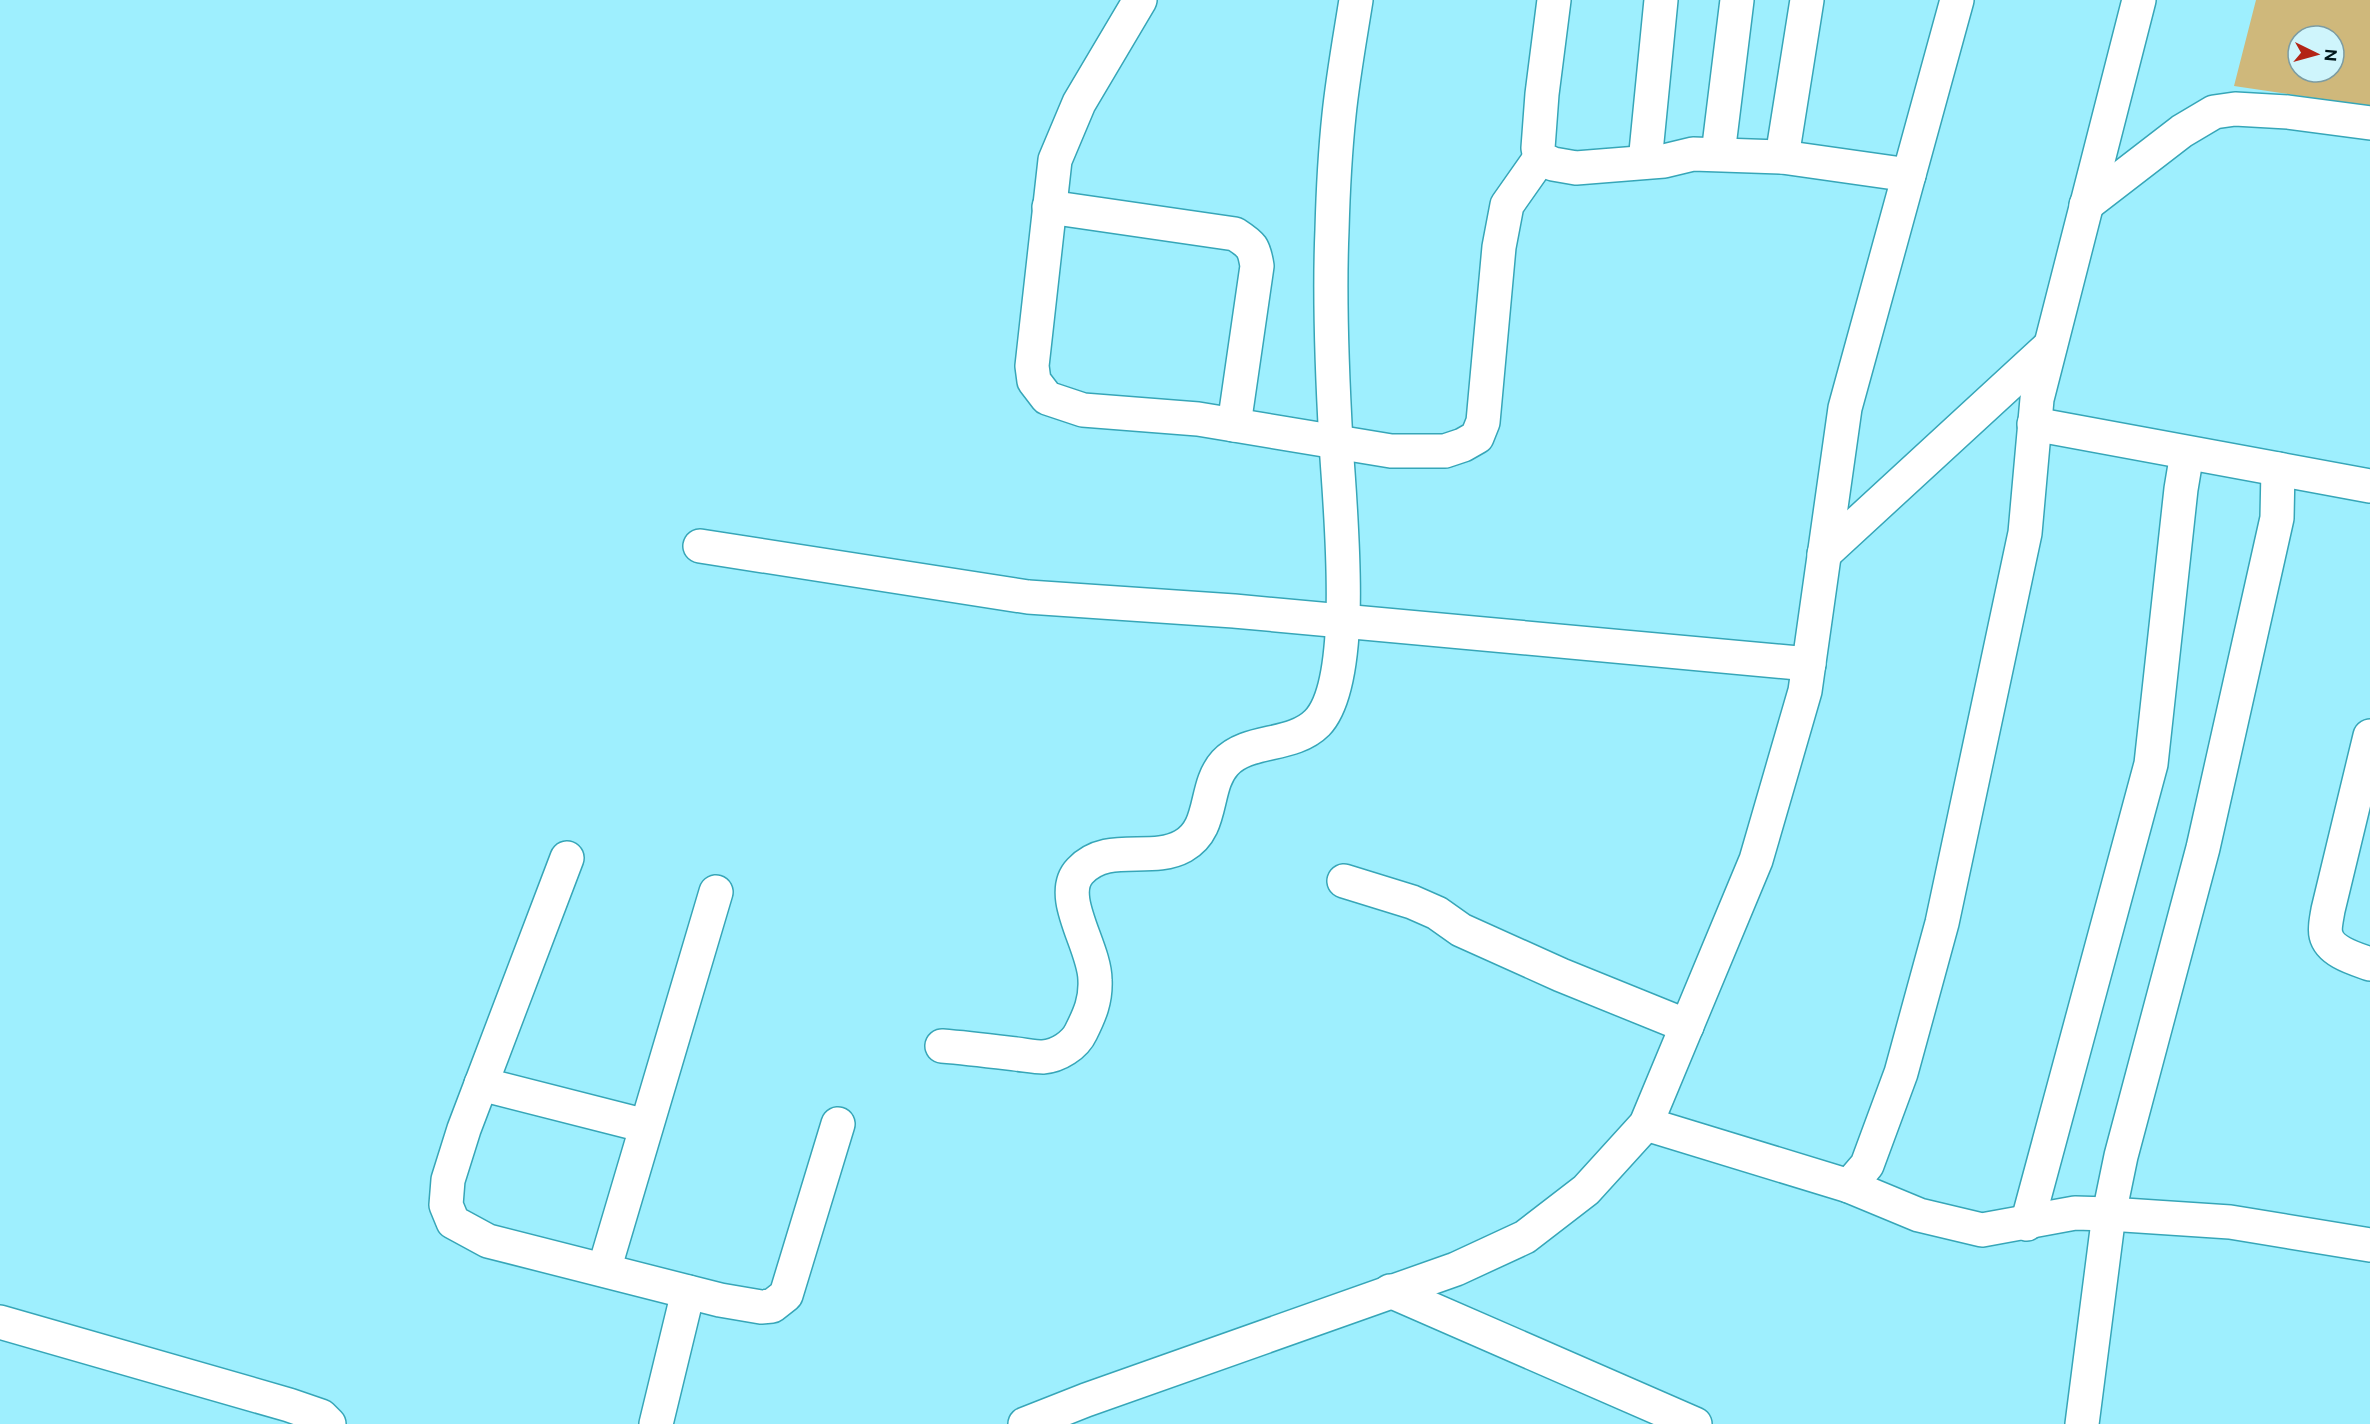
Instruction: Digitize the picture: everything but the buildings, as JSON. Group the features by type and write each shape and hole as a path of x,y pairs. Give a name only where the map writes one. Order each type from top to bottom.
{"street":[{"path":"1140,0 1079,103 1055,160 1032,366 1034,381 1047,398 1083,410 1198,419 1391,451 1445,452 1477,437 1483,422 1499,247 1507,205 1540,158 1538,148 1542,94 1554,0"},
{"path":"942,1046 1045,1057 1076,1042 1094,1005 1095,977 1088,943 1071,897 1072,885 1079,871 1094,861 1115,853 1153,855 1182,847 1199,834 1221,766 1237,752 1300,734 1317,723 1327,708 1338,673 1343,621 1343,546 1336,442 1332,233 1339,114 1356,0"},
{"path":"1645,162 1661,0"},
{"path":"1718,154 1737,0"},
{"path":"1782,157 1807,0"},
{"path":"1025,1424 1094,1412 1390,1291 1456,1269 1525,1237 1586,1190 1646,1124 1756,860 1805,691 1845,408 1957,0"},
{"path":"1849,1186 1867,1165 1901,1073 1942,923 2025,533 2037,399 2139,0"},
{"path":"2086,205 2182,131 2214,112 2235,110 2288,112 2370,123"},
{"path":"1540,158 1553,164 1576,168 1664,161 1693,154 1718,154 1782,157 1909,175"},
{"path":"1049,207 1235,234 1248,242 1254,250 1257,266 1234,425"},
{"path":"1824,555 2050,346"},
{"path":"2034,424 2370,486"},
{"path":"2027,1224 2151,764 2181,489 2187,453"},
{"path":"2082,1424 2109,1214 2121,1156 2203,848 2277,518 2278,470"},
{"path":"700,546 1028,597 1234,611 1809,664"},
{"path":"2370,736 2330,901 2326,935 2333,946 2351,957 2370,964"},
{"path":"567,858 464,1129 448,1180 446,1205 453,1222 488,1241 688,1292 761,1308 772,1306 786,1295 838,1124"},
{"path":"1344,881 1412,902 1437,913 1461,930 1561,975 1687,1026"},
{"path":"604,1270 716,892"},
{"path":"482,1084 646,1126"},
{"path":"1646,1124 1849,1186 1919,1215 1982,1230 2075,1214 2109,1214 2230,1222 2370,1245"},
{"path":"1390,1291 1695,1424"},
{"path":"656,1424 688,1292"},
{"path":"0,1322 289,1405 321,1416 329,1424"}],"shaded area":[{"path":"2256,0 2370,0 2370,106 2234,86"}]}
